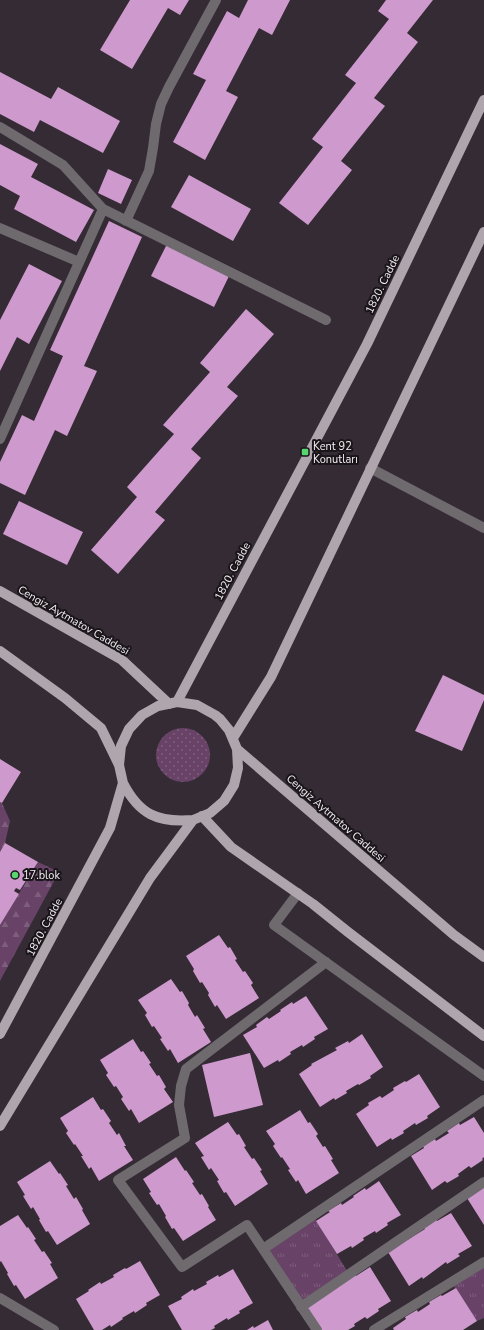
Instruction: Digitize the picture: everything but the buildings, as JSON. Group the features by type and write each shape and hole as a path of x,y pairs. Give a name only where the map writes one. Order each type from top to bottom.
{"main road":[{"name":"1820. Cadde","path":"0,1034 110,828 122,783 119,765 121,746 129,729 142,715 158,706 173,703 367,344 484,100"},
{"path":"233,738 271,677 484,232"},
{"name":"Cengiz Aytmatov Caddesi","path":"0,591 122,660 173,703 197,705 215,715 229,730 237,749 454,935 484,957"},
{"path":"0,651 65,698 101,728 119,765"},
{"path":"122,783 131,798 143,810 158,818 175,822 193,820 210,813 224,801 234,785 238,768 237,749"},
{"path":"202,816 231,847 298,894 484,1036"},
{"path":"0,1126 150,878 193,820"}],"street":[{"path":"126,221 149,171 156,124 161,104 216,0"},
{"path":"0,127 63,165 103,209 326,320"},
{"path":"0,439 103,209"},
{"path":"0,228 79,262"},
{"path":"370,468 484,528"},
{"path":"298,894 274,925 484,1076"},
{"path":"317,1330 247,1225 182,1266 118,1180 185,1138 179,1105 181,1086 186,1069 326,962"},
{"path":"263,1249 484,1100"},
{"path":"301,1307 484,1182"},
{"path":"374,1330 484,1262"},
{"path":"0,1298 52,1330"}],"green space":[{"path":"183,728 193,730 202,736 208,745 210,755 208,765 202,774 193,780 183,782 173,780 164,774 158,765 156,755 158,745 164,736 173,730"},
{"path":"0,802 2,803 10,821 5,843 0,852"},
{"path":"38,862 59,872 0,981 0,925"},
{"path":"313,1215 349,1274 301,1307 263,1249"},
{"path":"484,1262 484,1318 477,1321 451,1282"}],"place":[{"name":"Kent 92 Konutları","path":"305,452"},
{"name":"17.blok","path":"15,875"}]}
